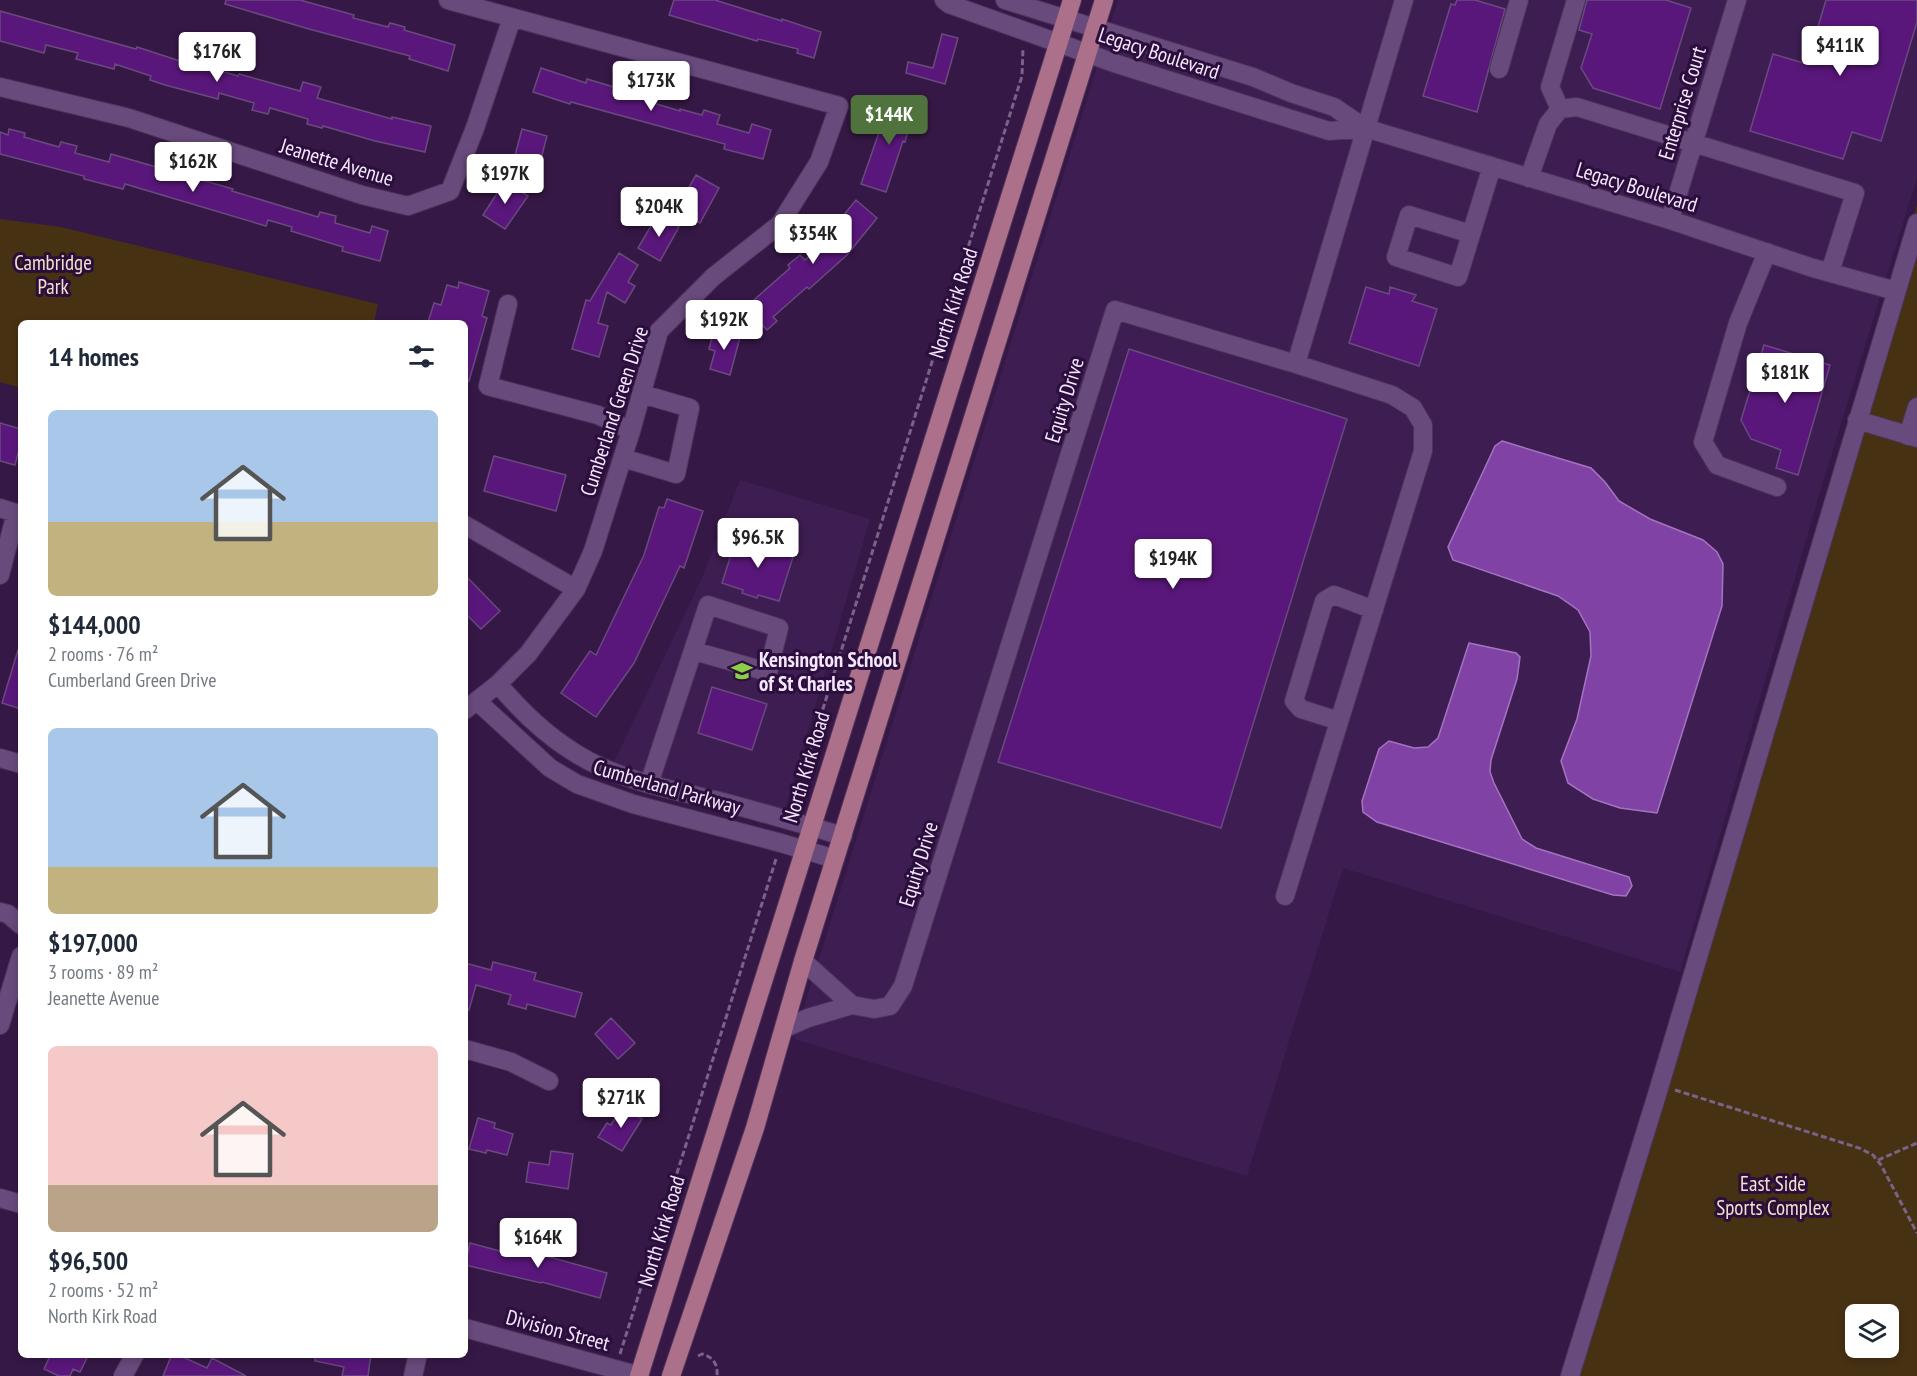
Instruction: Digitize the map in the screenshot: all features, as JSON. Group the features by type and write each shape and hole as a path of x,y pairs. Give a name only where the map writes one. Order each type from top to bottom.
{"main road":[{"name":"North Kirk Road","path":"639,1376 1072,0"},
{"path":"671,1376 756,1128 803,961 1104,0"}],"street":[{"path":"448,0 512,18"},
{"name":"Legacy Boulevard","path":"944,0 1117,64 1329,131 1365,128"},
{"name":"Legacy Boulevard","path":"1005,0 1253,77 1291,93 1334,107 1365,128 1896,291"},
{"path":"1285,896 1423,451 1423,425 1413,408 1392,395 1296,364 1404,0"},
{"path":"1498,69 1519,0"},
{"path":"1560,109 1550,87 1576,0"},
{"name":"Enterprise Court","path":"1670,220 1737,0"},
{"name":"Jeanette Avenue","path":"0,87 129,118 362,195 408,206 450,191 475,128 512,18"},
{"name":"Cumberland Green Drive","path":"471,706 498,684 528,654 576,589 593,551 632,431 659,331 713,277 780,225 819,162 839,106 512,18"},
{"path":"1529,178 1548,124 1560,109 1577,107 1693,143 1855,194 1830,272"},
{"path":"1471,234 1409,215 1396,257 1458,277 1492,166"},
{"path":"1570,1376 1656,1098 1917,223"},
{"path":"1767,252 1738,323 1704,442 1717,465 1777,487"},
{"path":"508,304 488,386 598,415 632,431"},
{"name":"Equity Drive","path":"784,1028 852,1005 874,1009 890,1006 903,986 1116,310 1296,364"},
{"path":"623,458 676,474 690,408 642,394"},
{"path":"1857,420 1913,437 1917,407"},
{"path":"0,508 16,513 3,554 0,575"},
{"path":"468,527 576,589"},
{"path":"1339,722 1301,709 1294,701 1324,601 1334,595 1374,610"},
{"path":"649,784 708,605 779,628 768,672 694,651"},
{"name":"Cumberland Parkway","path":"498,684 545,732 573,752 610,771 649,784 843,836"},
{"name":"Cumberland Parkway","path":"471,706 550,768 577,784 633,804 835,859"},
{"path":"0,758 18,763"},
{"path":"0,912 8,914 18,922"},
{"path":"803,961 852,1005"},
{"path":"0,1025 18,966"},
{"path":"468,1050 511,1062 549,1081"},
{"path":"0,1198 18,1203"},
{"name":"Division Street","path":"468,1329 639,1376"},
{"path":"123,1376 133,1358"},
{"path":"413,1376 417,1358"}],"path":[{"path":"789,820 1022,76 1023,45 1027,30"},
{"path":"616,1369 781,843"},
{"path":"1675,1090 1859,1148 1873,1155 1917,1233"},
{"path":"1878,1161 1917,1143"},
{"path":"626,1334 632,1335"},
{"path":"698,1356 707,1355 716,1363 717,1376"}],"shaded area":[{"path":"1118,0 1917,0 1917,178 1820,492 1680,972 1343,868 1247,1176 794,1039"},
{"path":"1502,441 1591,468 1619,501 1650,519 1703,540 1717,552 1723,564 1722,606 1657,813 1620,808 1593,799 1568,783 1561,761 1577,719 1591,656 1590,632 1578,610 1558,596 1453,560 1448,547 1495,446"},
{"name":"Kensington School of St Charles","path":"740,480 870,519 784,813 660,781 613,764 702,578"},
{"path":"1469,643 1516,653 1520,657 1517,679 1491,760 1490,772 1522,839 1536,848 1629,877 1632,886 1626,896 1613,895 1377,822 1363,812 1362,801 1379,749 1389,741 1414,748 1428,747 1438,738"}],"green space":[{"name":"East Side Sports Complex","path":"1917,205 1917,1376 1569,1376"},
{"name":"Cambridge Park","path":"0,219 61,227 378,304 374,320 18,320 18,387 0,382"}],"building":[{"path":"226,0 300,0 388,27 390,23 405,27 404,30 455,45 448,71 409,59 410,56 225,4"},
{"path":"674,0 715,0 821,32 814,58 797,53 798,49 758,39 757,41 669,15"},
{"path":"1457,0 1475,0 1505,9 1477,112 1423,96 1451,4 1455,5"},
{"path":"1587,0 1666,0 1691,8 1660,109 1593,88 1581,68 1592,34 1579,30"},
{"path":"1826,0 1917,0 1917,22 1881,141 1852,132 1843,159 1750,131 1773,54 1807,64"},
{"path":"0,11 136,49 137,47 186,63 186,61 300,91 303,82 321,87 317,98 392,119 392,117 431,126 425,152 307,124 308,119 270,108 268,114 252,110 254,103 219,93 218,99 165,85 150,80 151,76 115,64 114,69 76,59 78,53 46,45 44,53 0,41"},
{"path":"942,34 958,38 945,84 906,73 908,62 933,68"},
{"path":"541,68 586,83 587,79 652,96 650,102 680,111 680,109 702,115 704,110 720,115 717,124 749,133 752,124 771,130 763,159 724,149 725,144 571,102 570,104 533,92"},
{"path":"895,99 916,104 905,142 903,141 886,192 861,184 884,118 889,119"},
{"path":"9,129 25,133 24,137 59,147 61,142 77,146 75,153 109,162 111,154 233,189 232,191 318,217 320,212 336,216 335,223 370,233 372,226 388,231 380,261 342,251 343,247 291,231 292,227 268,220 266,226 125,184 123,189 84,179 84,176 0,154 0,132 8,135"},
{"path":"522,129 547,136 537,174 512,167"},
{"path":"696,175 719,188 700,223 676,210"},
{"path":"505,181 528,196 505,229 483,215"},
{"path":"856,200 877,218 847,255 773,317 777,321 767,330 746,307 790,268 788,265 800,255 805,260 833,235 829,233"},
{"path":"658,214 679,227 660,261 638,248"},
{"path":"619,253 638,265 628,282 635,286 625,303 607,292 598,323 608,326 599,357 572,349 586,300 590,301"},
{"path":"459,282 489,291 482,316 487,318 469,381 468,320 429,320 434,303 441,305 447,285 458,288"},
{"path":"1366,287 1389,294 1390,287 1416,295 1412,301 1437,309 1419,366 1349,343"},
{"path":"714,330 740,337 730,375 710,369 715,351 709,349"},
{"path":"1764,345 1830,365 1798,475 1776,468 1781,450 1751,439 1741,420"},
{"path":"1129,349 1347,419 1221,828 998,762"},
{"path":"0,423 18,428 18,454 15,465 0,461"},
{"path":"494,456 566,475 556,511 484,491"},
{"path":"667,499 703,511 684,568 680,566 634,663 596,717 561,693 590,651 596,655 644,555 659,507 664,508"},
{"path":"737,536 794,554 779,601 758,595 757,598 742,593 743,590 722,583"},
{"path":"468,578 500,611 481,629 468,616"},
{"path":"18,650 18,708 2,703"},
{"path":"712,687 767,704 752,750 698,733"},
{"path":"493,962 536,973 534,980 582,993 575,1017 527,1004 526,1009 508,1004 511,995 476,985 468,1010 468,964 491,970"},
{"path":"611,1018 635,1043 618,1059 595,1034"},
{"path":"622,1107 642,1119 622,1151 598,1137 607,1123 611,1125"},
{"path":"478,1118 495,1123 494,1128 513,1134 507,1155 487,1150 486,1153 469,1149"},
{"path":"551,1151 573,1154 568,1189 526,1182 529,1162 549,1165"},
{"path":"470,1243 515,1255 517,1248 607,1273 600,1298 468,1266"},
{"path":"49,1358 87,1358 80,1372 73,1369 70,1376 59,1376 44,1369"},
{"path":"170,1358 185,1358 207,1368 212,1358 246,1376 163,1376"},
{"path":"315,1358 370,1358 368,1376 342,1376 344,1367 315,1361"}],"place":[{"name":"Kensington School of St Charles","path":"742,671"}]}
